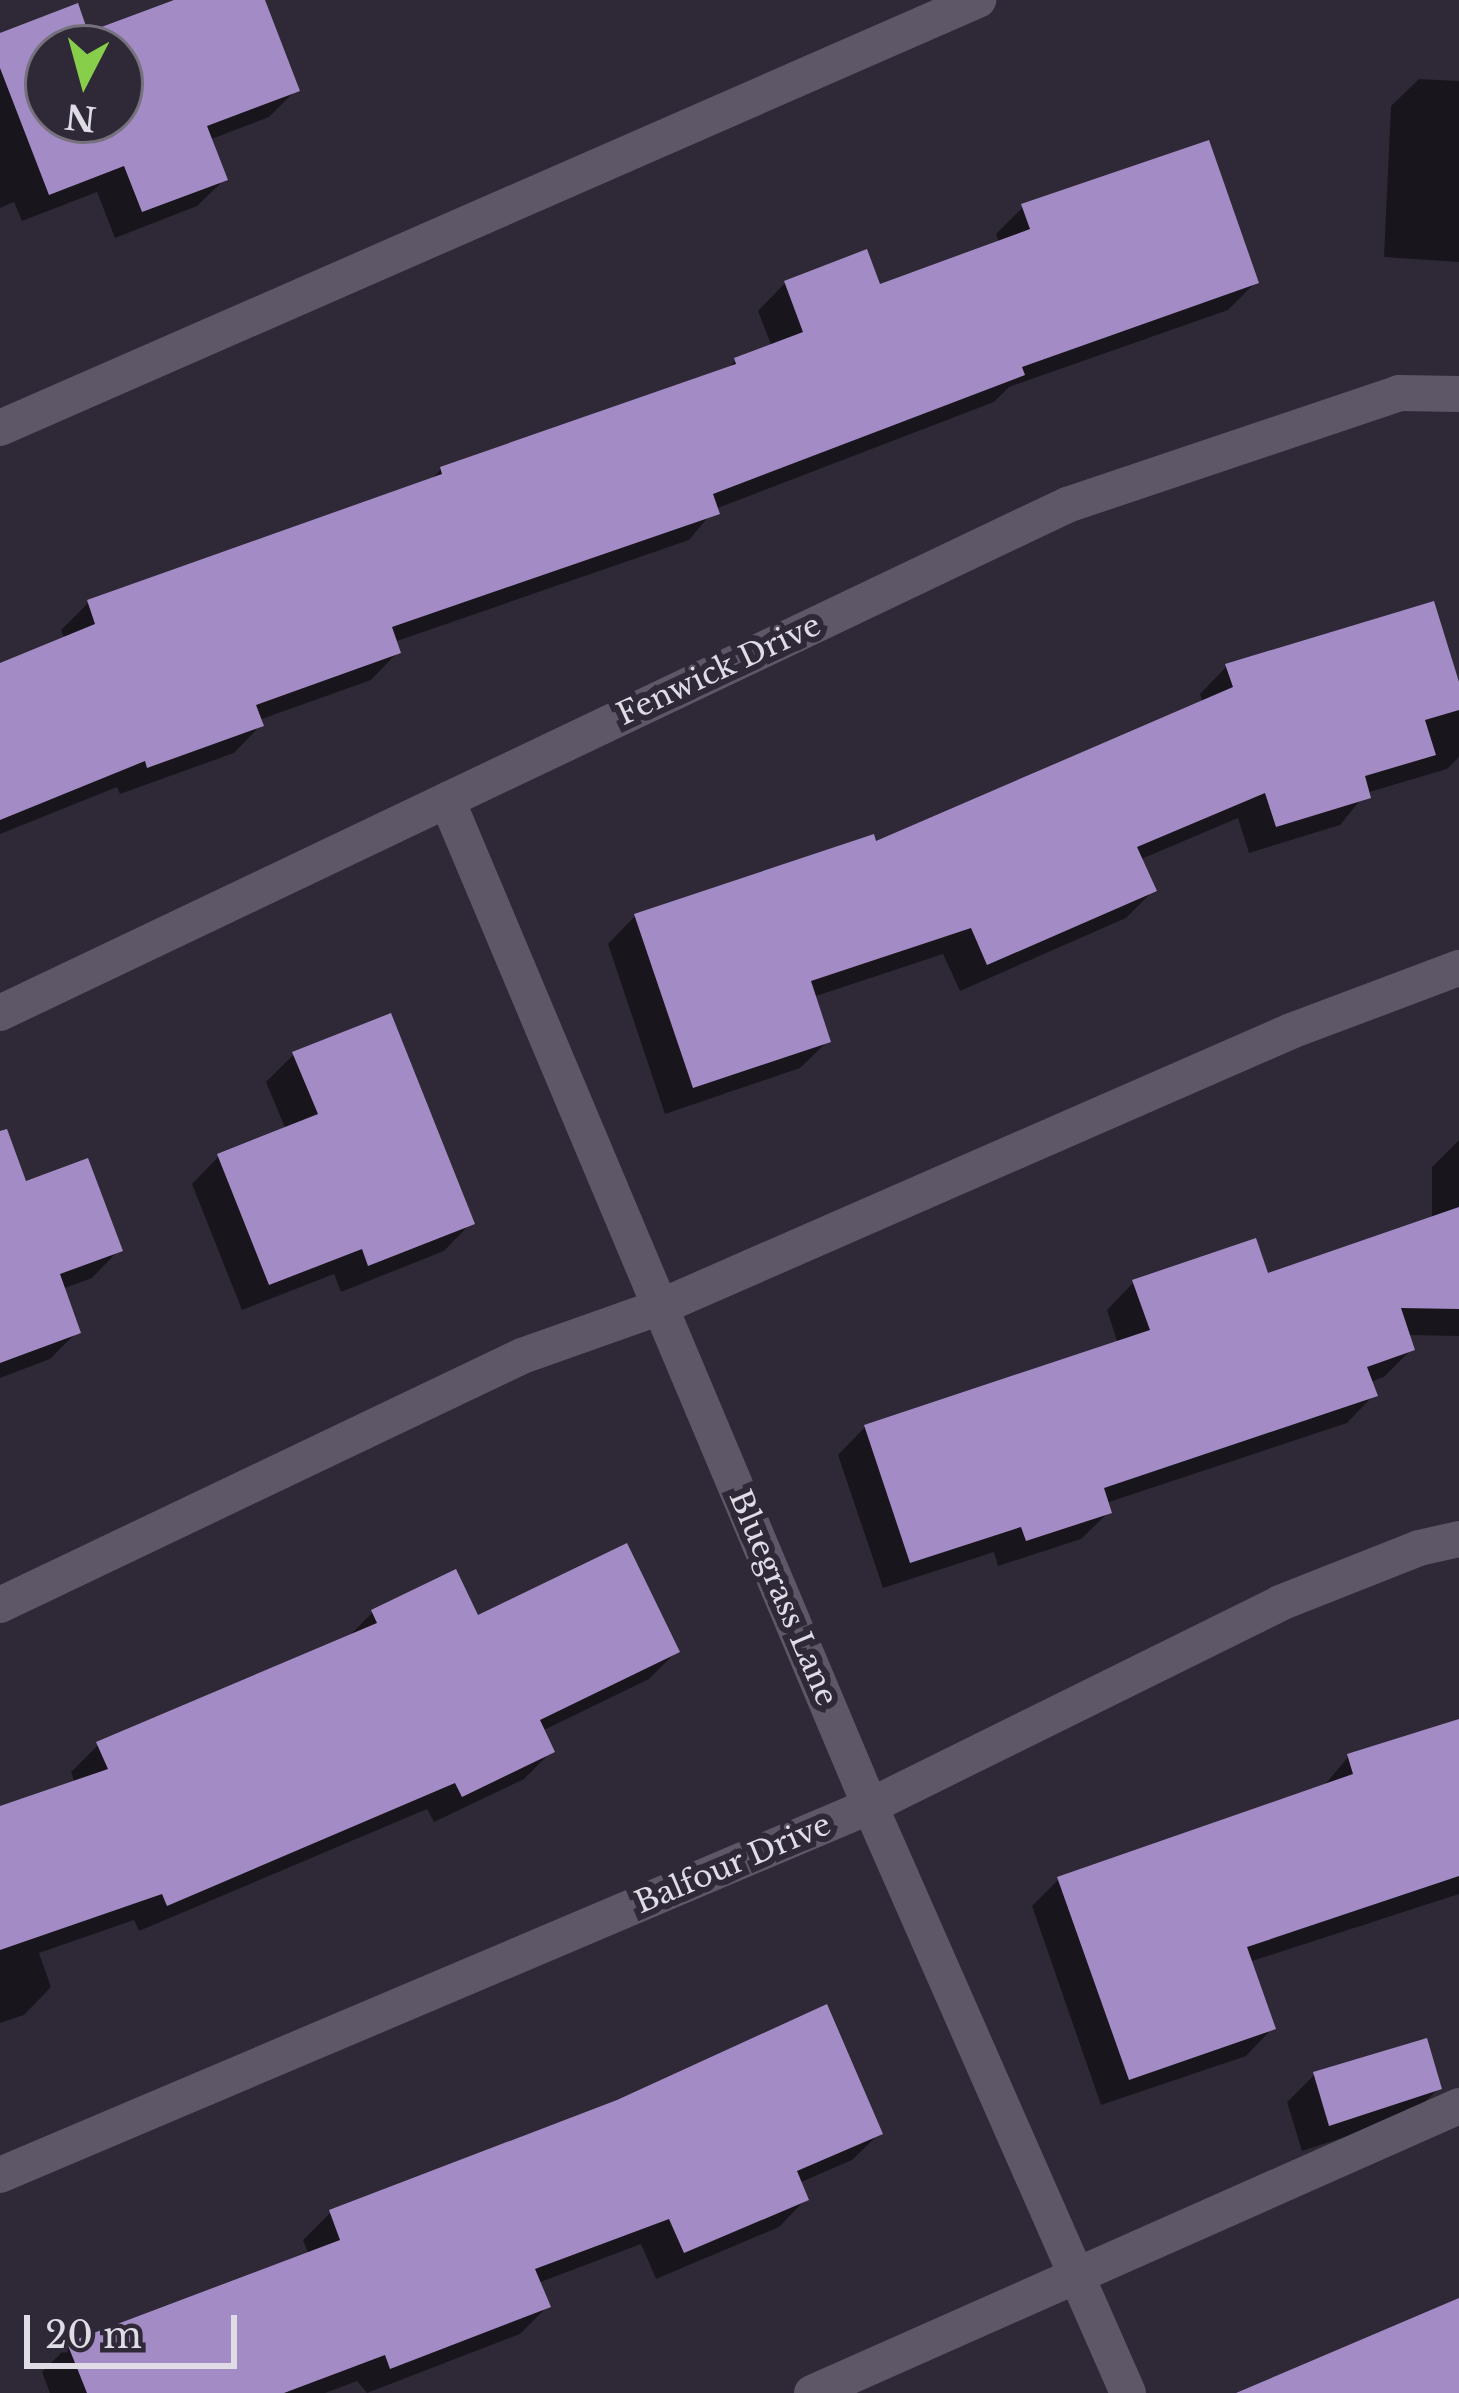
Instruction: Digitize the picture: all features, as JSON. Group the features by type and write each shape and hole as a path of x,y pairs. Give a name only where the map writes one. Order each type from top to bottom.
{"street":[{"path":"0,428 977,0"},
{"name":"Fenwick Drive","path":"0,1013 1067,505 1399,393 1459,394"},
{"name":"Bluegrass Lane","path":"446,800 870,1805 1128,2393"},
{"path":"0,1605 522,1356 660,1306 1291,1030 1459,968"},
{"name":"Balfour Drive","path":"0,2175 870,1805 1280,1603 1459,1539"},
{"path":"812,2393 1459,2106"}],"building":[{"path":"174,0 265,0 300,91 207,126 228,180 142,212 124,166 49,195 29,144 144,144 144,24 110,24"},
{"path":"78,3 85,24 24,24 24,130 0,68 0,33"},
{"path":"1209,140 1259,283 1022,367 1025,375 713,494 720,514 392,627 401,653 256,705 264,726 147,768 145,761 0,820 0,663 95,624 87,600 442,474 440,467 736,364 734,358 803,332 784,281 867,249 880,284 1030,229 1021,204"},
{"path":"1434,601 1459,682 1459,710 1425,720 1436,755 1365,776 1371,798 1276,827 1265,793 1137,847 1157,891 987,965 971,928 811,981 831,1042 693,1088 634,914 874,834 876,841 1233,687 1225,664"},
{"path":"391,1013 475,1224 368,1266 362,1249 269,1285 217,1154 318,1114 292,1052"},
{"path":"7,1129 26,1181 88,1158 123,1251 60,1274 81,1333 0,1363 0,1131"},
{"path":"1459,1207 1459,1309 1401,1308 1415,1350 1367,1367 1378,1396 1104,1488 1112,1513 1026,1541 1021,1527 910,1563 864,1425 1150,1330 1132,1280 1256,1238 1268,1273"},
{"path":"627,1543 680,1652 540,1720 555,1752 462,1797 455,1783 167,1906 162,1894 0,1950 0,1806 108,1769 96,1742 377,1623 371,1610 456,1569 478,1615"},
{"path":"1459,1719 1459,1876 1247,1947 1276,2029 1129,2080 1057,1877 1353,1774 1347,1754"},
{"path":"827,2004 883,2134 797,2171 809,2200 684,2253 669,2219 535,2269 551,2307 390,2369 385,2355 284,2393 87,2393 67,2343 340,2240 329,2210 617,2100"},
{"path":"1427,2038 1442,2089 1329,2126 1313,2072"},
{"path":"1459,2298 1459,2393 1236,2393"}]}
